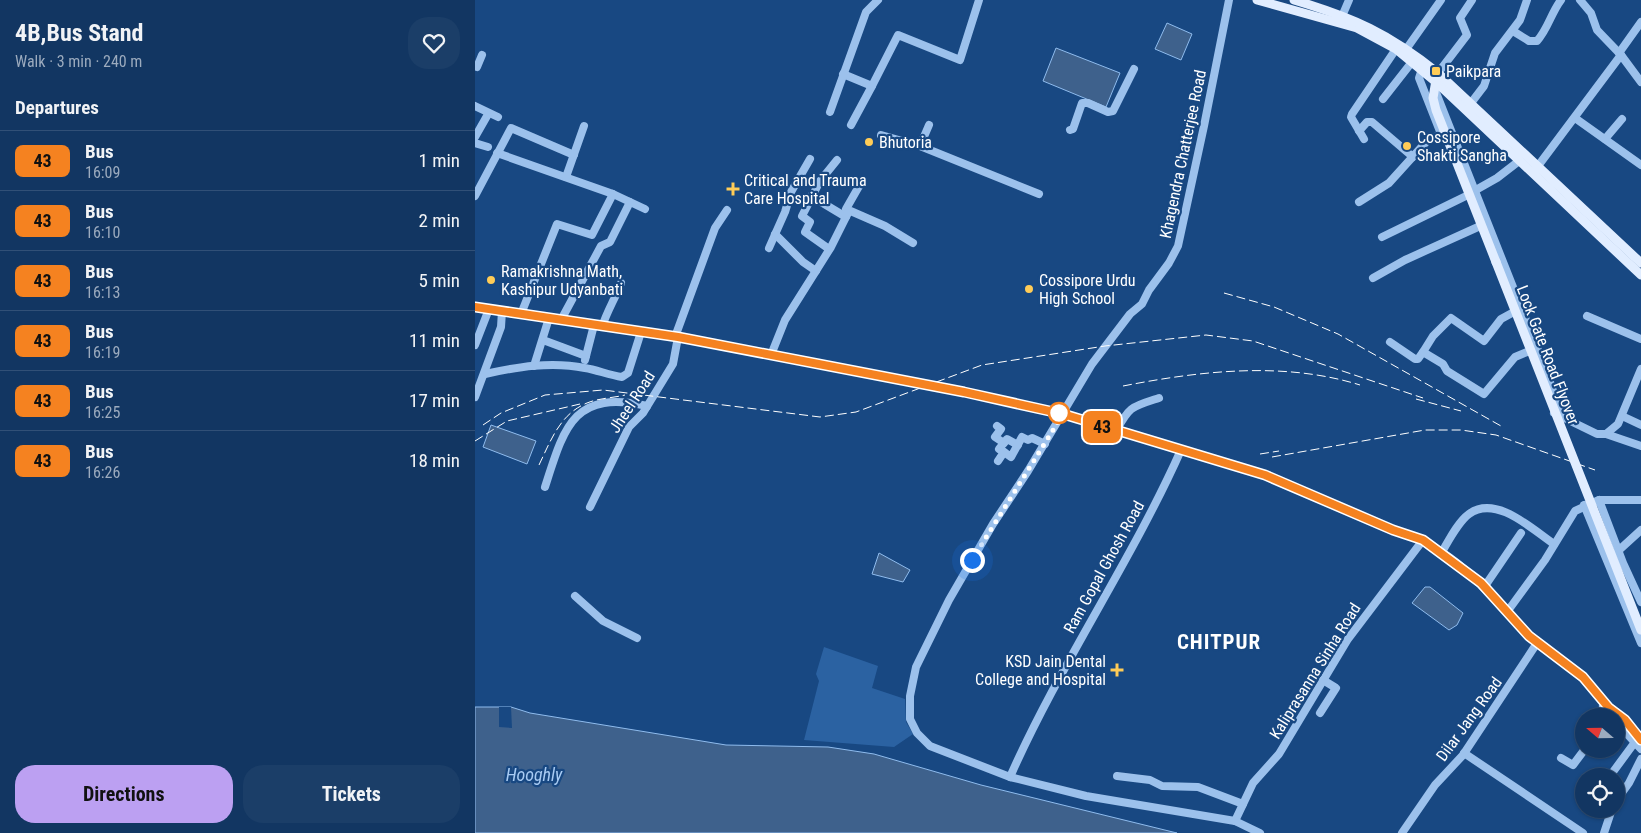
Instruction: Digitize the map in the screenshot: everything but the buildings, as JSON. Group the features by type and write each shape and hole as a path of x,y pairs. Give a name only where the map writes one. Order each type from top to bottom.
{"main road":[{"path":"1257,0 1341,19 1396,49 1412,62 1423,66"},
{"path":"1293,0 1391,38 1407,48 1436,81 1519,161 1535,170 1641,263"},
{"path":"1436,81 1471,103 1641,276"},
{"name":"Lock Gate Road Flyover","path":"1436,81 1433,102 1641,630"}],"street":[{"path":"831,112 843,74 868,9 878,0"},
{"path":"851,125 899,35 960,60 979,0"},
{"name":"Khagendra Chatterjee Road","path":"1229,0 1178,246 1169,263 1150,288 1142,304 1130,314 1092,364 1045,444 993,524 949,600 923,649 916,667 910,696 910,719 917,733 930,746 1010,777 1086,796 1235,821 1260,833"},
{"path":"1341,19 1349,0"},
{"path":"1407,48 1441,0"},
{"path":"1473,0 1460,18 1467,35 1436,81 1474,191 1547,373 1561,418"},
{"path":"1471,103 1484,86 1495,54 1520,20 1527,0"},
{"path":"1513,31 1529,40 1537,41 1543,34 1551,15 1561,0"},
{"path":"1581,0 1591,13 1597,30 1620,54 1641,82"},
{"path":"1535,170 1575,118 1641,22"},
{"path":"1365,139 1351,114 1396,49"},
{"path":"477,67 482,55"},
{"path":"1383,99 1412,62"},
{"path":"1423,66 1419,78 1424,95 1551,411 1561,418 1597,434 1606,434 1641,446"},
{"path":"1070,130 1073,129 1082,103 1088,103 1108,112 1113,111 1134,69"},
{"path":"843,74 873,86"},
{"path":"475,106 498,117"},
{"path":"475,136 487,116"},
{"path":"1575,118 1641,165"},
{"path":"1605,139 1622,119"},
{"path":"1359,131 1367,122 1372,122 1413,157"},
{"path":"920,146 929,125"},
{"path":"566,177 584,126"},
{"path":"475,196 511,128 574,156"},
{"path":"1359,202 1389,183 1427,142 1441,134"},
{"path":"881,135 920,146 1039,194"},
{"path":"475,143 488,148"},
{"path":"497,153 613,194 645,209"},
{"path":"769,248 785,212 791,192 810,159"},
{"path":"829,249 805,232 810,222 802,216 820,181 837,160"},
{"path":"1474,191 1497,178 1519,161"},
{"path":"771,355 785,320 829,249 847,214 847,207 862,181"},
{"path":"521,314 557,224 592,235 613,194"},
{"path":"811,196 847,214 885,226 913,243"},
{"path":"1382,237 1466,196"},
{"path":"561,320 601,246 610,242 630,202"},
{"name":"Jheel Road","path":"590,507 629,427 647,406 673,364 677,337 715,228 727,210"},
{"path":"1373,278 1405,260 1478,227"},
{"path":"775,234 803,262 816,271"},
{"path":"583,367 598,326 608,307 615,301 621,284"},
{"path":"475,307 677,337 964,392 1063,414 1265,475 1393,530 1423,540 1441,552 1485,586 1536,646 1583,683 1605,708"},
{"path":"475,345 489,309"},
{"path":"475,397 501,326 502,311"},
{"path":"1390,342 1415,359 1418,359 1433,336 1451,318 1484,341 1501,319 1512,313"},
{"path":"1587,316 1641,339"},
{"path":"534,366 549,318"},
{"path":"485,374 534,366 583,367 616,376 625,376 641,332"},
{"path":"543,340 587,356"},
{"path":"1423,352 1443,364 1447,371 1484,394 1515,357 1527,352"},
{"path":"1606,434 1618,424 1641,369"},
{"path":"1115,431 1126,412 1134,406 1159,398"},
{"path":"545,487 565,434 571,421 579,412 600,403 620,401 647,406"},
{"path":"1622,416 1641,425"},
{"path":"997,426 1001,429 995,437 1004,443"},
{"path":"1018,445 1007,439 999,449 1011,457 1023,437 1028,440 1033,438 1045,444"},
{"name":"Ram Gopal Ghosh Road","path":"1010,777 1054,687 1161,493 1181,450"},
{"path":"998,461 1004,452"},
{"path":"1599,500 1618,551 1641,602"},
{"path":"1507,612 1575,511 1584,505 1599,500 1641,500"},
{"path":"1584,505 1641,644"},
{"path":"1441,552 1468,515 1478,509 1493,509 1507,513 1554,544"},
{"path":"1618,551 1626,547 1641,530"},
{"path":"1485,586 1521,533"},
{"name":"Kaliprasanna Sinha Road","path":"1235,821 1253,783 1283,748 1348,639 1423,540"},
{"path":"1633,584 1641,578"},
{"path":"575,596 603,621 637,638"},
{"name":"Dilar Jang Road","path":"1402,833 1435,785 1464,753 1536,646"},
{"path":"1320,713 1336,688 1323,680"},
{"path":"1625,720 1641,749"},
{"path":"1625,730 1638,741"},
{"path":"1616,768 1638,741"},
{"path":"1464,753 1583,833"},
{"path":"1561,758 1573,765 1578,758"},
{"path":"1625,789 1641,759"},
{"path":"1117,776 1150,780 1162,786 1198,787 1243,804"},
{"path":"1604,833 1609,818"}],"shaded area":[{"path":"824,647 878,666 872,688 905,699 906,722 913,734 894,747 804,740 819,681 816,674"}],"water":[{"path":"1167,23 1192,34 1181,60 1155,49"},
{"path":"1056,48 1120,73 1106,107 1043,81"},
{"path":"491,425 536,441 527,464 483,447"},
{"path":"879,553 910,570 903,582 872,574"},
{"path":"1425,587 1430,587 1463,613 1457,625 1449,630 1412,603"},
{"name":"Hooghly","path":"475,707 511,707 530,713 726,745 828,747 874,754 981,785 1177,833 475,833"}],"pier":[{"path":"499,707 511,707 512,728 499,727"}],"railway":[{"path":"1224,293 1274,307 1338,334 1501,426"},
{"path":"483,425 501,413 545,395 603,390 820,417 856,412 982,365 1105,346 1206,335 1253,341 1423,398"},
{"path":"1123,386 1182,376 1241,371 1301,373 1360,385"},
{"path":"539,465 557,429 570,414 592,401 625,395"},
{"path":"1416,399 1461,411"},
{"path":"475,441 507,421 580,404"},
{"path":"1272,457 1425,430 1461,430 1496,435 1595,470"},
{"path":"1260,454 1279,451"}],"bus line":[{"name":"43","path":"475,307 678,337 964,392 1063,414 1265,475 1393,530 1415,536 1441,552 1481,583 1529,636 1583,677 1609,708 1625,720 1641,740"}],"place":[{"name":"Paikpara","path":"1436,71"},
{"name":"Bhutoria","path":"869,142"},
{"name":"Cossipore Shakti Sangha","path":"1407,146"},
{"name":"Critical and Trauma Care Hospital","path":"733,189"},
{"name":"Ramakrishna Math, Kashipur Udyanbati","path":"491,280"},
{"name":"Cossipore Urdu High School","path":"1029,289"},
{"name":"KSD Jain Dental College and Hospital","path":"1117,670"}],"district":[{"name":"CHITPUR","path":"1219,642"}],"route":[{"path":"972,560 1063,414 1059,413"}]}
